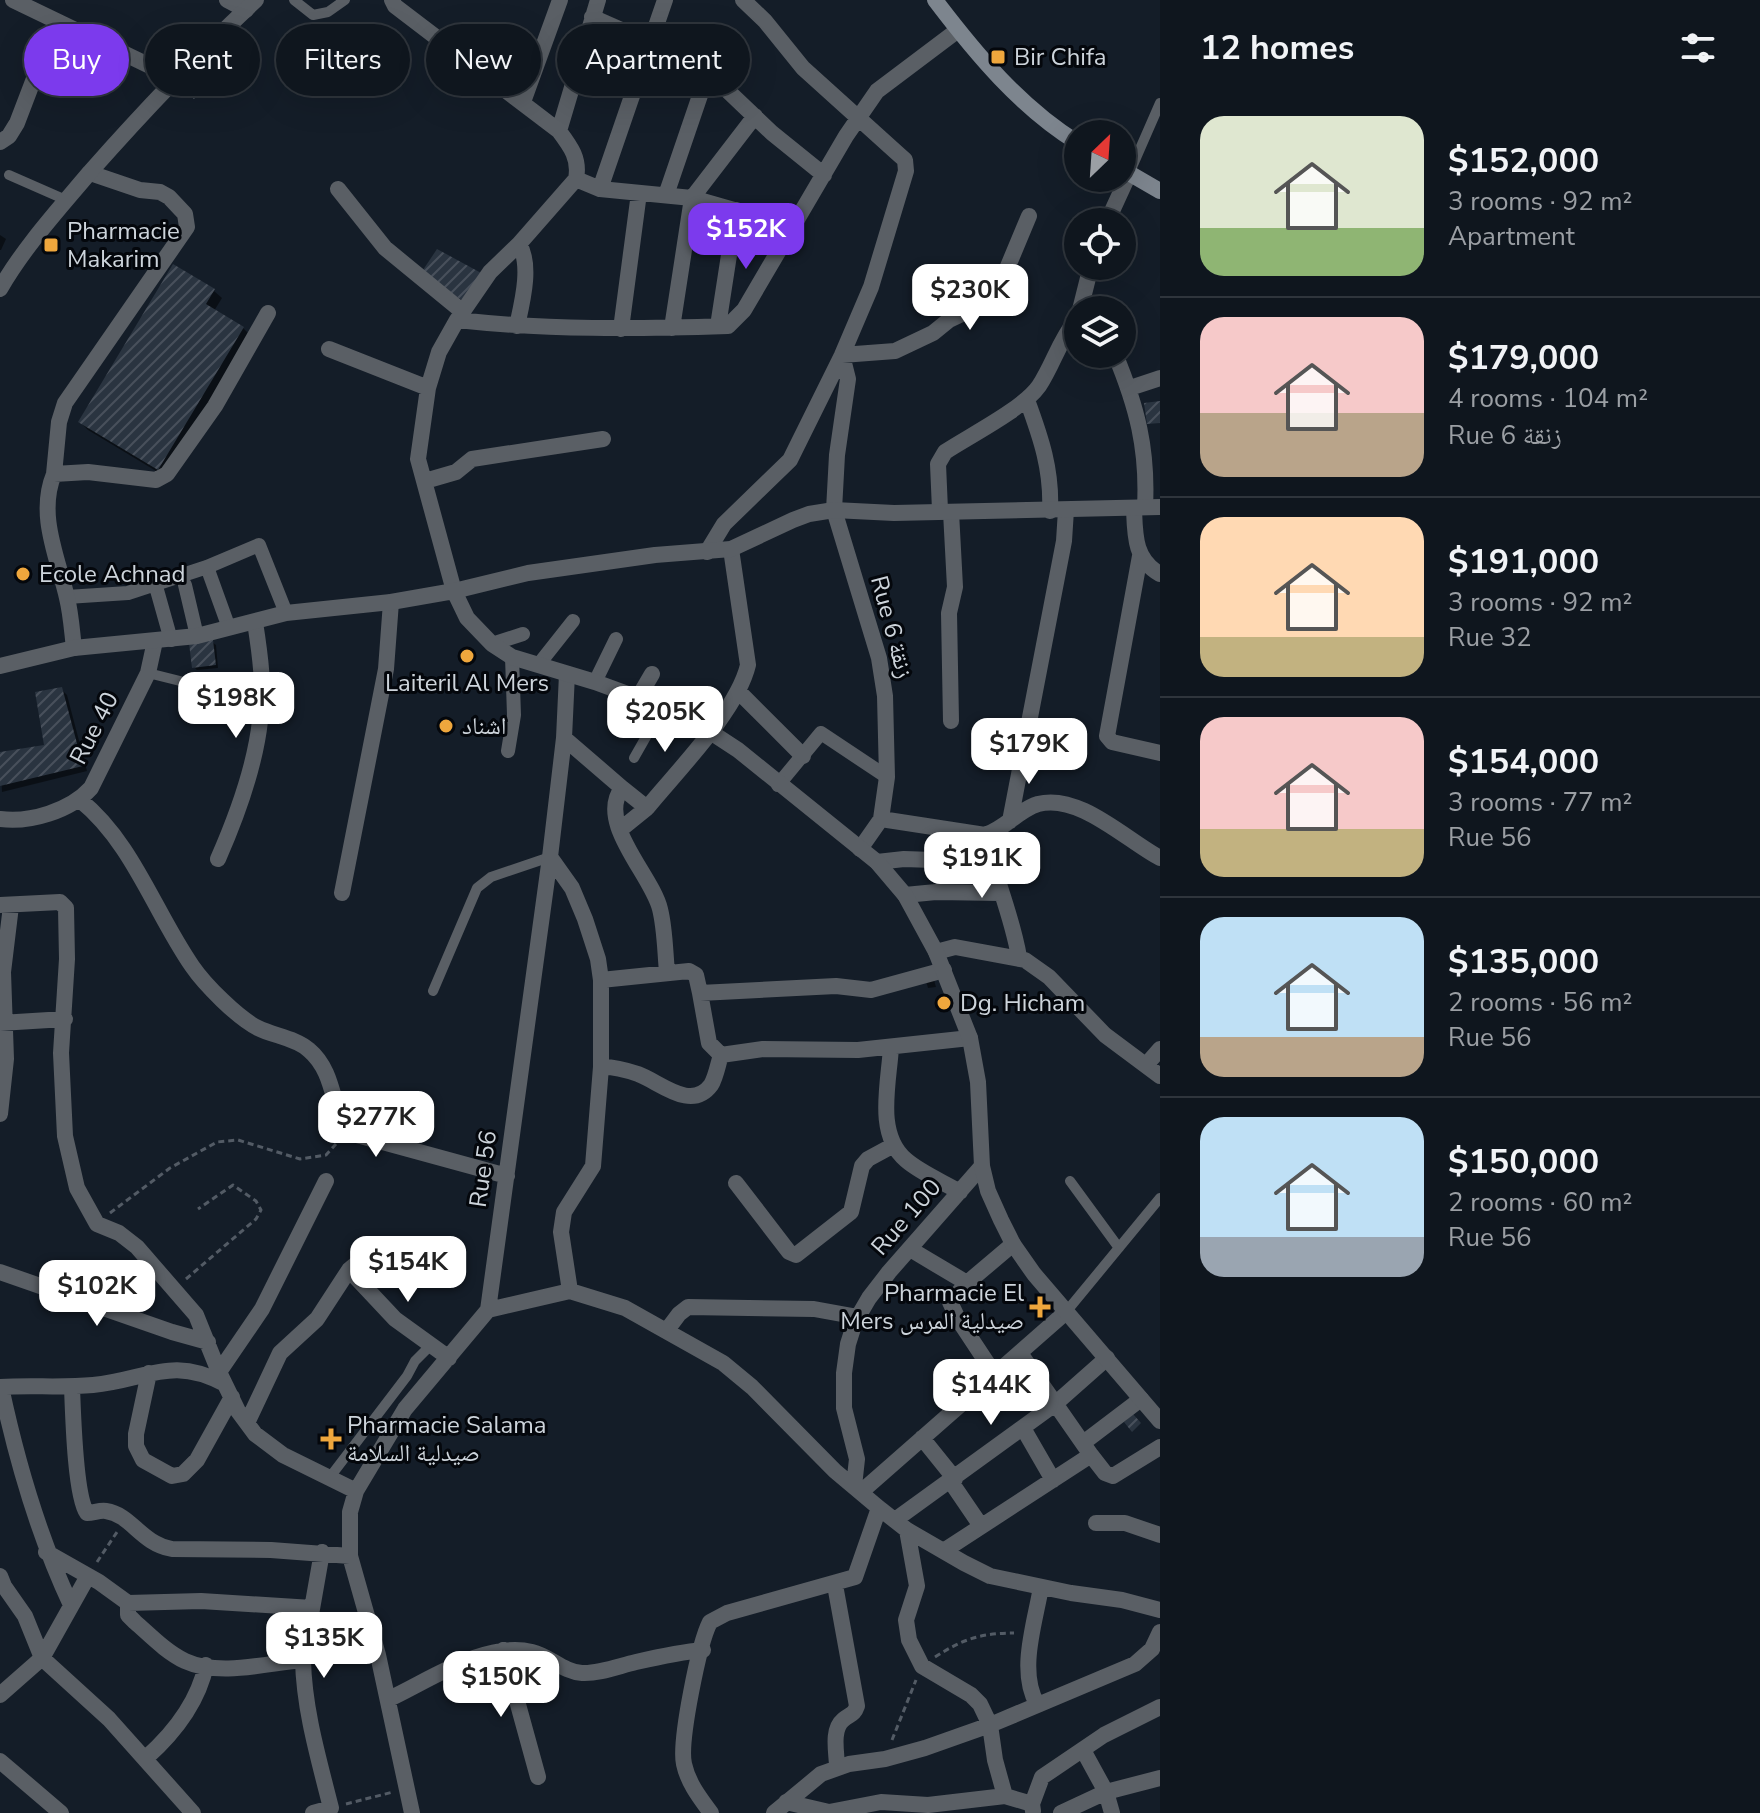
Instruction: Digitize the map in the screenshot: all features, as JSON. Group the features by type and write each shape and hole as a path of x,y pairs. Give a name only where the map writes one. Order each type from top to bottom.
{"main road":[{"path":"935,0 1015,95 1064,134"},
{"path":"1136,178 1160,191"}],"street":[{"path":"227,0 251,5"},
{"path":"392,0 395,6 559,131 575,153 578,168 576,179 490,272 439,352 428,388 418,459 454,591 467,618 492,644 512,657 663,707 709,731 738,750 877,862 905,895 936,952 970,1038 978,1082 982,1166 988,1191 1013,1244 1066,1312 1160,1421"},
{"path":"523,102 560,0"},
{"path":"559,131 598,0"},
{"path":"657,24 665,0"},
{"path":"707,552 724,524 790,460 842,355 871,287 906,171 905,160 803,68 765,21 743,0"},
{"path":"21,2 145,64"},
{"path":"231,24 251,5"},
{"path":"592,17 607,24"},
{"path":"0,142 9,136 17,123 56,21"},
{"path":"338,189 385,248 460,316 517,326 621,329 728,326 744,310 857,119 877,91 958,30"},
{"path":"1,285 66,200 159,96"},
{"path":"600,189 632,96"},
{"path":"666,195 700,96"},
{"path":"734,96 824,175"},
{"path":"672,328 692,198 755,116"},
{"path":"74,648 67,597 48,520 59,422 65,403 187,227 185,214 169,197 90,173"},
{"path":"576,179 600,189 692,198 793,227"},
{"path":"621,329 639,193"},
{"path":"718,326 736,210"},
{"path":"842,355 895,351 985,303 1001,283 1029,216"},
{"path":"517,326 522,300 524,253 519,244"},
{"path":"949,320 963,280"},
{"path":"54,474 88,472 156,480 167,474 215,406 268,313"},
{"path":"951,721 949,613 955,587 938,464 945,452 1027,400 1039,386 1064,335"},
{"path":"329,349 428,388"},
{"path":"834,510 837,455 848,379 842,355"},
{"path":"1121,368 1152,438 1146,507 1136,542 1140,556 1160,574"},
{"path":"1130,388 1160,378"},
{"path":"1010,821 1064,541 1047,455 1027,400"},
{"path":"425,481 456,472 472,459 603,439"},
{"path":"0,666 74,648 197,636 286,613 391,602 454,591 528,573 655,555 731,549 801,517 834,510 894,513 1146,507"},
{"name":"Rue 6 زنقة","path":"834,510 879,658 885,696 887,777 881,819 860,849"},
{"path":"67,597 128,593 207,567 259,545 286,613"},
{"path":"621,829 647,808 738,691 748,665 731,549"},
{"path":"1140,556 1107,736 1112,742 1160,753"},
{"path":"207,567 229,628"},
{"path":"155,583 163,641"},
{"path":"185,585 197,636"},
{"path":"342,893 386,669 391,602"},
{"path":"539,664 573,621"},
{"path":"218,859 233,825 260,721 260,655 255,622"},
{"path":"492,644 523,634"},
{"path":"595,682 616,639"},
{"name":"Rue 40","path":"0,819 11,821 44,815 80,800 91,788 163,641"},
{"path":"508,751 514,715 512,657"},
{"name":"Rue 56","path":"488,1310 550,857 564,738 567,674"},
{"path":"638,698 652,674"},
{"path":"738,691 803,756"},
{"path":"685,718 693,698"},
{"path":"778,785 821,733 887,777"},
{"path":"564,738 647,808"},
{"path":"622,788 615,797 615,805 636,865 660,908 667,972"},
{"path":"80,800 101,816 123,847 192,967 216,996 256,1028 307,1048 317,1059 330,1080 339,1118 346,1132 507,1176"},
{"path":"881,819 985,835 1037,805 1049,803 1087,812 1160,858"},
{"path":"985,835 1014,928 1019,957"},
{"path":"550,857 572,888 585,919 598,959 601,980 601,1067 593,1166 564,1212 562,1250 570,1291"},
{"path":"877,862 904,859 991,862"},
{"path":"905,895 1001,893"},
{"path":"0,1114 4,1089 2,972 5,906 60,902 65,905 67,959 61,1053 68,1156 77,1188 97,1224 129,1240 196,1315 225,1384 255,1434 275,1450 356,1491"},
{"path":"936,952 955,947 1019,957 1049,977 1105,1035 1160,1076"},
{"path":"700,993 836,986 871,990 944,970"},
{"path":"601,980 693,972 709,1043 721,1055"},
{"path":"3,1023 65,1019"},
{"path":"721,1055 763,1049 891,1047 970,1038"},
{"path":"891,1047 886,1129 892,1146 906,1161 960,1192"},
{"path":"1146,1065 1160,1049"},
{"path":"601,1067 610,1066 638,1075 687,1097 700,1095 712,1083 721,1055"},
{"path":"736,1183 789,1252 796,1255 851,1212 862,1166 868,1159 892,1146"},
{"name":"Rue 100","path":"858,1489 857,1459 844,1408 844,1373 848,1344 858,1317 869,1298 982,1166"},
{"path":"149,1373 136,1434 137,1451 148,1464 172,1476 183,1474 197,1460 225,1384 326,1181"},
{"path":"995,1375 952,1308 952,1299 1013,1244"},
{"path":"910,1249 967,1283"},
{"path":"247,1423 280,1353 317,1319 349,1270 367,1255"},
{"path":"349,1270 395,1319 449,1358"},
{"path":"0,1272 208,1342"},
{"path":"412,1813 389,1699 350,1556 349,1527 356,1491 405,1409 488,1310 570,1291 625,1308 723,1363 752,1387 835,1471 879,1508 901,1525 990,1576 1160,1610"},
{"path":"667,1330 688,1307 814,1309 858,1317"},
{"path":"858,1489 922,1438 1066,1312"},
{"path":"1020,1353 1105,1473 1113,1476 1160,1447"},
{"path":"901,1525 953,1480 1055,1404 1107,1358"},
{"path":"71,1605 46,1552 0,1387 98,1385 163,1369 191,1370 225,1384"},
{"path":"72,1387 83,1507 90,1514 104,1510 125,1518 145,1538 172,1549 322,1552 350,1556"},
{"path":"945,1550 1053,1480 1141,1399"},
{"path":"1023,1428 1053,1480"},
{"path":"922,1438 981,1526"},
{"path":"711,1813 690,1780 683,1753 707,1628 718,1616 850,1580 856,1574 879,1508"},
{"path":"1096,1523 1125,1523 1160,1535"},
{"path":"901,1525 917,1586 906,1625 909,1640 922,1666 971,1695 980,1704 990,1725 1005,1796"},
{"path":"46,1552 128,1603 187,1601 312,1608"},
{"path":"313,1813 331,1808 307,1706 303,1660 322,1552"},
{"path":"0,1576 25,1616 42,1658 109,1719 193,1813"},
{"path":"2,1689 42,1658 88,1576"},
{"path":"835,1585 857,1706 854,1714 842,1720 837,1729 837,1767"},
{"path":"1037,1704 1029,1671 1041,1587"},
{"path":"128,1603 128,1615 185,1661 250,1668 303,1660"},
{"path":"780,1807 821,1774 837,1767 902,1755 990,1725 1135,1664 1152,1649 1160,1632"},
{"path":"389,1699 481,1655 503,1650 530,1651 548,1657 565,1669 582,1673 703,1650"},
{"path":"503,1650 538,1777"},
{"path":"146,1758 172,1733 191,1705 206,1665"},
{"path":"780,1807 829,1812 881,1802 928,1805 1005,1796 1032,1808 1042,1777 1104,1735 1160,1707"},
{"path":"1083,1750 1106,1792 1112,1813"},
{"path":"0,1761 61,1813"},
{"path":"1061,1813 1106,1792 1160,1778"}],"lane":[{"path":"294,0 313,15 328,12 345,0"},
{"path":"1136,150 1160,103"},
{"path":"9,175 66,200"},
{"path":"148,673 180,681"},
{"path":"634,758 663,707"},
{"path":"433,991 477,888 491,877 550,857"},
{"path":"1070,1181 1119,1248"},
{"path":"1066,1312 1160,1198"},
{"path":"330,1477 407,1376 415,1361 431,1345"}],"path":[{"path":"97,1224 170,1168 217,1142 238,1140 300,1159 326,1155 346,1132"},
{"path":"175,1289 256,1219 261,1210 256,1201 233,1185 198,1209"},
{"path":"88,1576 125,1518"},
{"path":"331,1808 406,1788"}],"building":[{"path":"437,249 483,274 464,301 419,276"},
{"path":"173,264 215,289 206,304 244,327 158,470 78,422"},
{"path":"1160,401 1160,423 1147,424 1144,403"},
{"path":"213,640 216,665 192,668 189,643"},
{"name":"Laiteril Al Mers","path":"466,647 476,655 468,665 458,657"},
{"path":"62,687 83,766 0,786 0,752 44,745 35,692"},
{"path":"616,703 631,709 627,719 612,712"},
{"path":"1133,1414 1141,1423 1132,1432 1124,1422"}],"place":[{"name":"Bir Chifa","path":"998,57"},
{"name":"Pharmacie Makarim","path":"51,245"},
{"name":"Ecole Achnad","path":"23,574"},
{"name":"Laiteril Al Mers","path":"467,656"},
{"name":"اشناد","path":"446,726"},
{"name":"Dg. Hicham","path":"944,1003"},
{"name":"Pharmacie El Mers صيدلية المرس","path":"1040,1307"},
{"name":"Pharmacie Salama صيدلية السلامة","path":"331,1439"}]}
